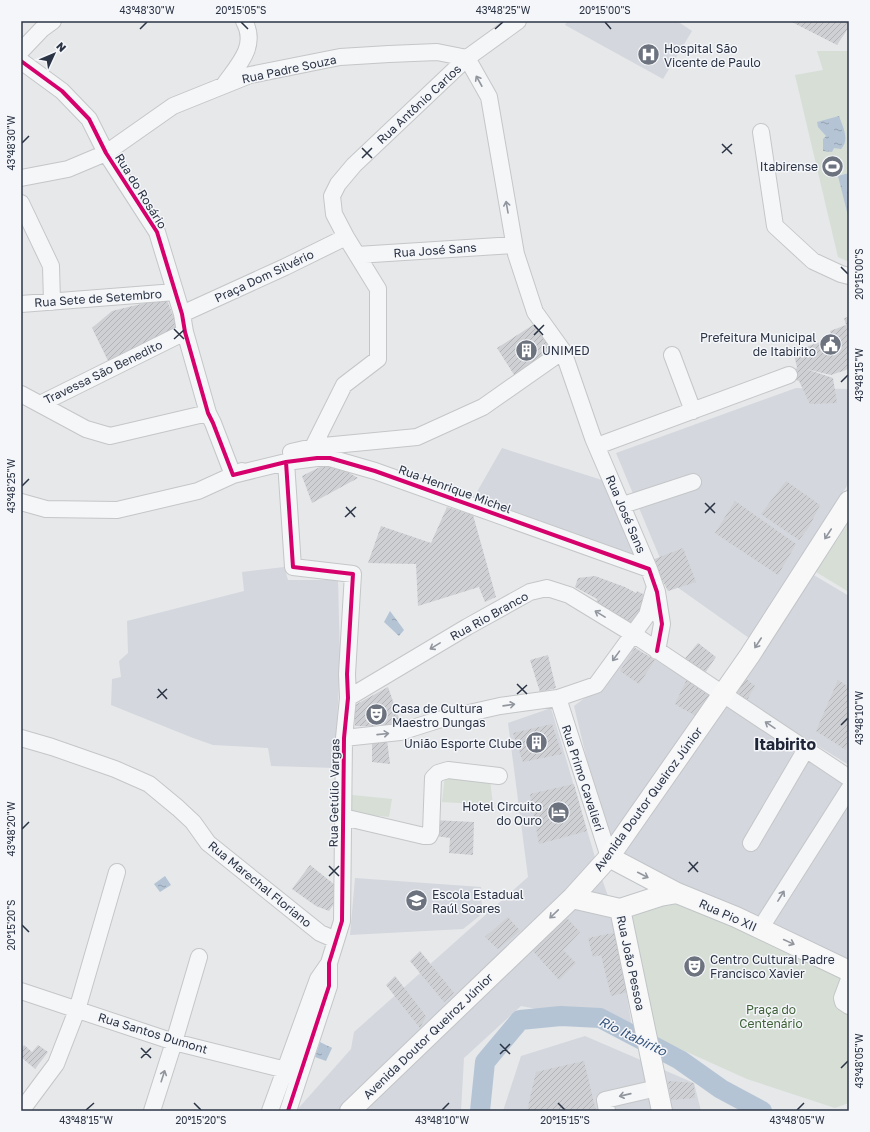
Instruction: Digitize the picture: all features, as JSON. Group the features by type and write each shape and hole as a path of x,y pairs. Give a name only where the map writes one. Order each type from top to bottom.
{"main road":[{"name":"Avenida Doutor Queiroz Júnior","path":"350,1111 572,898 609,857 750,655 849,501"},
{"name":"Rua Pio XII","path":"609,857 677,893 736,917 849,971"},
{"path":"572,898 620,909 660,896 677,893"},
{"name":"Rua João Pessoa","path":"620,909 662,1111"}],"street":[{"path":"21,51 53,21"},
{"path":"224,85 244,57 250,40 248,28 244,21"},
{"name":"Rua Antônio Carlos","path":"313,447 344,385 378,359 378,289 334,214 332,196 338,184 354,165 467,58 518,21"},
{"name":"Rua Padre Souza","path":"21,178 68,169 106,153 173,106 250,74 340,57 437,52 467,58"},
{"name":"Rua José Sans","path":"467,58 489,97 514,245 535,312 563,351 595,442 649,569"},
{"name":"Rua do Rosário","path":"21,61 62,91 89,119 106,153 157,232 176,292 185,332 208,413 233,475"},
{"path":"761,132 775,226 813,261 841,274 849,276"},
{"path":"21,203 32,223 50,266 52,302"},
{"name":"Praça Dom Silvério","path":"182,314 285,267 346,236"},
{"name":"Rua José Sans","path":"357,255 514,245"},
{"name":"Rua Sete de Setembro","path":"21,304 176,292"},
{"name":"Travessa São Benedito","path":"21,394 40,404 185,332"},
{"path":"21,502 46,509 118,510 198,491 259,462 290,452 313,447 417,437 484,407 563,351"},
{"path":"672,355 692,411"},
{"path":"595,442 692,411 789,375"},
{"path":"40,404 86,429 110,436 208,413"},
{"name":"Rua Henrique Michel","path":"233,475 286,462 330,458 375,471 649,569"},
{"name":"Rua Getúlio Vargas","path":"286,462 293,567 353,574 347,674 348,698 344,738 342,921 329,963 329,986 288,1111"},
{"path":"623,505 693,482"},
{"path":"649,569 655,587 662,624 657,651"},
{"path":"344,738 400,732 438,720 500,706 558,698 596,685 647,615 655,587"},
{"name":"Rua Rio Branco","path":"348,698 530,592 547,588 569,595 633,634 849,778"},
{"name":"Rua Primo Cavalieri","path":"558,698 609,857"},
{"name":"Rua Marechal Floriano","path":"21,738 52,746 108,766 149,784 193,822 208,844 320,933 336,940"},
{"path":"751,843 806,749"},
{"path":"343,817 428,836 431,832 433,778 438,773 448,770 499,776"},
{"path":"760,928 849,789"},
{"path":"21,1111 56,1064 77,1010 117,872"},
{"path":"152,1111 199,957"},
{"path":"270,1111 318,979 329,963"},
{"path":"849,979 842,998 843,1002 849,1006"},
{"name":"Rua Santos Dumont","path":"21,990 174,1042 286,1070"},
{"path":"607,1111 605,1100 656,1085"}],"shaded area":[{"name":"Hospital São Vicente de Paulo","path":"567,21 677,21 692,31 663,79 565,25"},
{"path":"796,388 849,389 849,483 749,638 670,582 616,453"},
{"path":"502,448 605,481 636,556 474,497"},
{"path":"284,567 288,580 338,580 340,659 335,768 271,766 268,748 213,745 111,705 112,679 121,677 119,661 128,653 127,621 244,591 242,572"},
{"path":"812,574 849,596 849,765 732,693"},
{"path":"632,646 713,695 608,848 574,706 606,682"},
{"path":"726,706 847,783 758,922 618,859"},
{"path":"551,708 597,864 613,911 632,1027 521,1006 464,1058 461,1111 296,1111 351,1049 354,1032 528,877 508,723"},
{"path":"849,802 849,957 847,960 769,926"},
{"name":"Escola Estadual Raúl Soares","path":"355,878 481,887 482,914 463,929 350,935"},
{"path":"585,1036 694,1083 701,1111 503,1111 521,1056"}],"green space":[{"name":"Itabirense","path":"817,51 849,51 849,262 838,257 795,75 823,70"},
{"path":"849,522 849,592 816,572"},
{"path":"445,775 490,780 493,805 442,802"},
{"path":"352,795 392,799 389,817 350,813"},
{"name":"Praça do Centenário","path":"679,901 849,976 849,1103 835,1108 747,1079 656,1038 630,913"}],"water":[{"path":"839,116 845,133 844,145 841,149 834,148 832,152 823,151 823,139 826,136 818,127 817,122"},
{"path":"849,173 849,215 848,216 838,176"},
{"path":"390,611 404,630 399,636 384,622"},
{"path":"165,876 171,885 160,892 154,884"},
{"path":"320,1042 332,1048 326,1061 315,1057"}],"building":[{"path":"790,21 849,21 849,27 837,45"},
{"path":"166,298 179,330 110,365 92,328 112,311"},
{"name":"Prefeitura Municipal de Itabirito","path":"849,317 849,369 831,375 806,369 833,378 837,403 810,404 799,381 792,379 797,367 793,351 833,338 830,331 846,325 844,318"},
{"name":"UNIMED","path":"536,323 554,352 516,378 497,348"},
{"path":"330,462 358,478 312,503 302,476"},
{"path":"786,481 820,505 809,527 799,540 761,514"},
{"path":"735,501 796,544 778,575 715,533"},
{"path":"447,507 473,515 496,597 485,602 479,587 418,606 416,564 368,563 381,526 431,543"},
{"path":"683,548 696,582 668,591 652,560"},
{"path":"595,576 625,587 636,593 637,591 649,597 633,628 596,606 597,599 575,587 578,578"},
{"path":"698,643 716,657 703,676 682,662"},
{"path":"635,648 655,660 639,684 620,671"},
{"path":"548,655 556,688 540,692 530,660"},
{"path":"741,675 755,686 746,702 728,691"},
{"path":"687,679 713,695 699,718 675,704"},
{"path":"838,680 849,687 849,736 846,750 816,731"},
{"name":"Casa de Cultura Maestro Dungas","path":"388,687 402,727 355,726 355,705"},
{"name":"União Esporte Clube","path":"552,724 562,754 523,762 513,733"},
{"path":"372,740 387,740 390,764 372,762"},
{"name":"Hotel Circuito do Ouro","path":"574,784 587,831 539,844 530,794"},
{"path":"432,820 474,822 473,855 449,853 450,838 436,836"},
{"path":"310,865 335,885 334,904 329,911 316,906 292,889"},
{"path":"565,916 580,932 563,950 576,963 559,980 531,949"},
{"path":"508,917 520,931 498,949 485,937"},
{"path":"618,932 632,991 611,996 601,955 593,957 588,938"},
{"path":"420,951 454,993 444,1002 410,961"},
{"path":"395,976 426,1016 420,1028 386,985"},
{"path":"24,1045 32,1052 38,1045 48,1052 35,1069 21,1057 21,1049"},
{"path":"584,1061 596,1111 527,1111 536,1072"},
{"path":"668,1081 694,1083 695,1098 671,1100"}],"waterway":[{"name":"Rio Itabirito","path":"480,1111 485,1062 520,1020 561,1016 600,1018 680,1060 721,1089 762,1111"}],"cycle path":[{"path":"21,61 62,91 89,119 106,153 157,232 182,314 185,332 208,413 233,475 286,462 330,458 375,471 649,569 657,592 662,624 657,651"},
{"path":"286,462 293,567 353,574 347,674 348,698 344,738 342,921 329,963 329,986 288,1111"}],"place":[{"name":"Hospital São Vicente de Paulo","path":"649,55"},
{"name":"Itabirense","path":"833,166"},
{"name":"Prefeitura Municipal de Itabirito","path":"831,344"},
{"name":"UNIMED","path":"526,350"},
{"name":"Casa de Cultura Maestro Dungas","path":"376,715"},
{"name":"União Esporte Clube","path":"537,743"},
{"name":"Hotel Circuito do Ouro","path":"558,813"},
{"name":"Escola Estadual Raúl Soares","path":"417,901"},
{"name":"Centro Cultural Padre Francisco Xavier","path":"695,966"}],"district":[{"name":"Itabirito","path":"785,744"}]}
